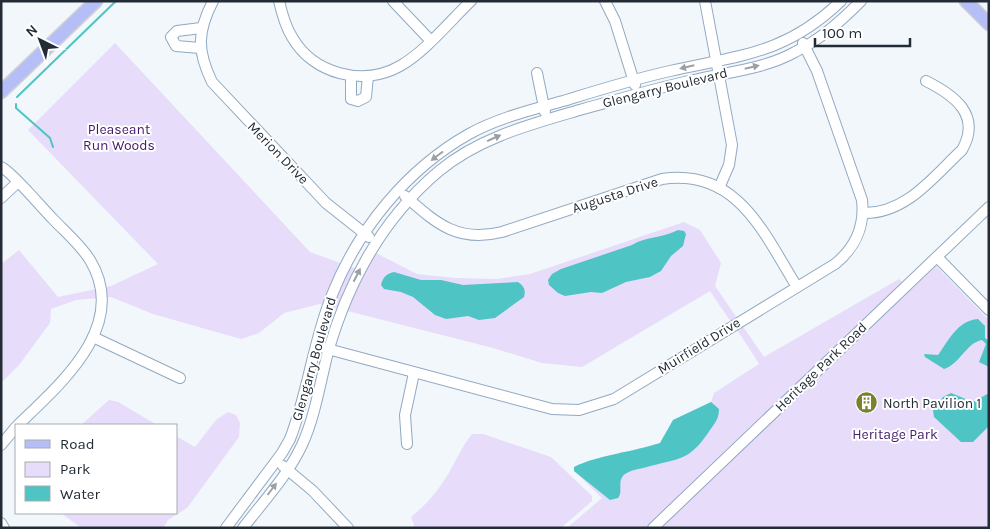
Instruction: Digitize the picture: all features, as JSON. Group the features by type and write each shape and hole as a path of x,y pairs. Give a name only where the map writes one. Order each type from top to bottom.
{"main road":[{"path":"1,92 96,1"},
{"path":"966,1 989,24"}],"street":[{"name":"Merion Drive","path":"213,1 201,28 200,48 207,71 220,92 326,203 376,242"},
{"path":"279,1 287,28 302,52 328,70 351,76 368,76 400,66 471,1"},
{"path":"393,1 430,40"},
{"path":"605,1 615,21 638,94"},
{"path":"705,1 732,145 729,165 719,188"},
{"name":"Glengarry Boulevard","path":"243,528 287,469 305,436 344,300 376,242 409,199 441,170 475,146 505,133 638,94 769,63 806,46 826,34 861,1"},
{"name":"Glengarry Boulevard","path":"226,528 276,460 293,431 332,294 364,234 399,190 432,160 470,134 502,120 633,80 761,51 799,35 818,23 839,3 847,15"},
{"path":"200,48 176,46 171,37 177,31 201,28"},
{"name":"Muirfield Drive","path":"316,346 552,409 572,411 590,408 614,399 835,264 846,254 858,235 863,213 856,181 817,71 799,35"},
{"path":"537,73 548,120"},
{"path":"351,76 351,99 358,101 366,97 368,76"},
{"path":"863,213 883,212 904,203 962,150 966,143 969,125 964,109 952,96 926,81"},
{"path":"470,134 475,146"},
{"path":"1,157 3,168 85,253 94,266 100,283 102,302 99,322 93,338 82,357 62,382 19,424"},
{"name":"Augusta Drive","path":"399,190 445,228 464,234 483,236 502,232 662,179 692,179 719,188 736,198 750,213 797,287"},
{"path":"1,198 18,182"},
{"name":"Heritage Park Road","path":"653,528 989,207"},
{"path":"936,257 989,310"},
{"path":"93,338 180,378"},
{"path":"407,444 405,415 414,372"},
{"path":"1,445 15,428"},
{"path":"276,460 313,491 348,528"},
{"path":"1,523 4,528"}],"green space":[{"path":"115,43 310,252 365,272 376,253 417,274 455,278 497,279 530,274 684,222 700,230 721,263 715,286 764,357 899,279 911,290 936,266 989,320 989,528 567,528 602,498 574,471 574,467 594,459 660,443 673,420 711,402 714,393 759,364 710,291 582,367 542,363 493,348 320,304 284,313 259,333 241,339 153,314 111,297 76,300 51,309 50,323 19,365 1,383 1,264 19,250 58,297 111,286 158,264 28,130"},
{"path":"109,400 118,402 155,424 82,424"},
{"path":"228,412 236,415 240,423 239,437 187,508 178,514 178,437 195,447 216,420"},
{"path":"472,434 483,434 551,457 592,496 592,501 561,528 415,528 411,517 438,490"},
{"path":"62,514 178,514 168,520 163,528 81,528"}],"water":[{"path":"678,230 684,231 686,234 683,246 671,256 661,271 650,277 626,282 602,293 591,292 565,296 549,285 548,280 552,274 561,269 643,240"},
{"path":"394,272 421,280 441,280 463,285 518,282 524,288 525,295 495,318 479,320 468,316 446,319 435,315 413,297 401,292 384,289 381,285 384,278"},
{"path":"978,319 985,326 985,338 989,341 989,367 979,362 986,344 982,340 972,345 954,363 944,369 925,357 924,354 938,355 959,327 964,323"},
{"path":"951,393 973,402 989,393 989,426 973,442 961,442 934,417 933,410 943,397"},
{"path":"711,402 719,409 719,413 714,424 701,442 682,458 625,474 620,483 620,495 618,498 610,500 574,471 574,467 594,459 660,443 673,420"}],"waterway":[{"path":"17,97 116,1"},
{"path":"16,104 16,108 50,138 53,147"}],"place":[{"name":"North Pavilion 1","path":"867,403"}],"park label":[{"name":"Pleaseant Run Woods","path":"119,138"},
{"name":"Heritage Park","path":"895,434"}]}
